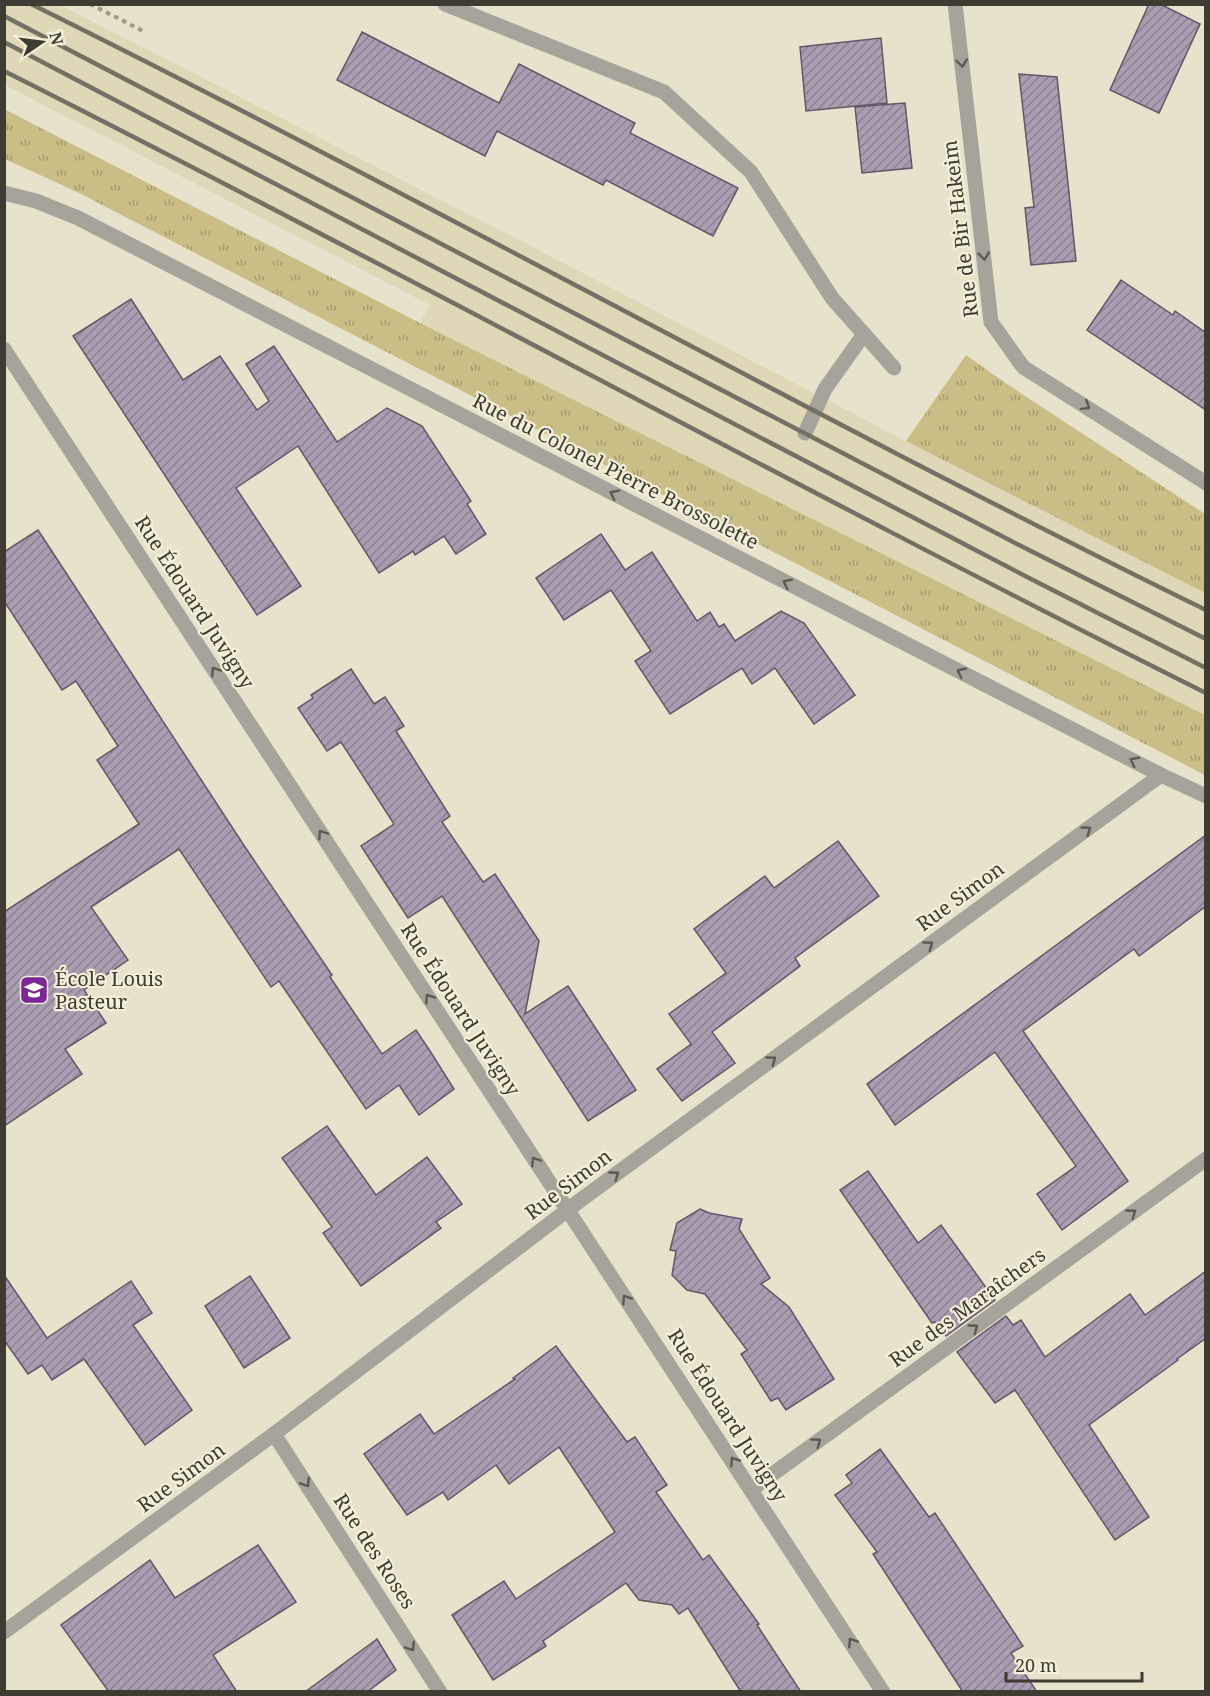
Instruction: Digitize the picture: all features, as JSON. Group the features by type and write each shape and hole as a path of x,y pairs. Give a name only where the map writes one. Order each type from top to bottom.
{"street":[{"path":"444,4 664,92 751,172 832,298 894,368"},
{"name":"Rue de Bir Hakeim","path":"956,4 991,322 1023,367 1206,483"},
{"name":"Rue du Colonel Pierre Brossolette","path":"4,193 36,201 78,218 1161,775 1206,796"},
{"path":"805,433 825,389 864,334"},
{"name":"Rue Édouard Juvigny","path":"4,349 883,1692"},
{"name":"Rue Simon","path":"4,1632 274,1434 567,1210 1161,775"},
{"name":"Rue des Maraîchers","path":"752,1489 1206,1159"},
{"name":"Rue des Roses","path":"274,1434 440,1692"}],"path":[{"path":"90,4 143,31"}],"shaded area":[{"path":"4,5 60,5 1205,593 1205,715 420,323 430,305 5,85"}],"green space":[{"path":"4,109 420,323 1205,715 1205,775 77,192 5,159"},
{"path":"966,355 1205,514 1205,593 906,441"}],"building":[{"path":"1149,4 1160,4 1200,24 1159,113 1110,90"},
{"path":"362,32 499,103 519,64 635,123 630,133 738,188 713,236 606,180 603,185 497,131 485,156 337,80"},
{"path":"881,38 887,103 806,111 800,47"},
{"path":"1019,74 1057,77 1076,261 1031,265 1025,208 1034,207"},
{"path":"905,103 912,168 862,173 855,107"},
{"path":"1121,280 1173,315 1175,311 1206,333 1206,410 1087,330"},
{"path":"131,299 183,380 220,356 257,410 269,401 246,364 274,346 337,442 387,408 422,426 471,501 467,504 486,534 456,554 444,536 415,555 413,551 379,573 298,446 236,488 301,586 257,615 73,336"},
{"path":"38,530 382,1054 416,1030 430,1051 454,1089 419,1115 399,1085 366,1109 279,981 271,987 179,849 91,907 128,960 84,990 106,1023 65,1049 82,1074 4,1126 4,912 139,824 97,760 118,746 76,681 62,690 4,601 4,552"},
{"path":"601,534 625,570 652,552 697,621 710,612 719,627 724,624 735,641 781,611 804,623 855,695 814,724 775,668 752,684 742,668 670,714 635,661 651,651 611,590 564,620 536,578"},
{"path":"351,669 374,704 385,697 404,726 396,731 450,816 442,822 483,882 495,874 539,941 525,1014 568,986 636,1090 588,1121 442,896 408,918 361,846 394,824 341,742 327,751 298,708 313,698 311,695"},
{"path":"1206,835 1206,906 1139,956 1134,949 1023,1031 1128,1181 1062,1230 1037,1194 1076,1166 995,1052 895,1125 867,1084"},
{"path":"838,841 879,896 795,958 800,966 712,1032 735,1063 682,1101 657,1069 691,1044 669,1014 726,973 694,929 765,876 774,888"},
{"path":"327,1126 376,1195 427,1157 462,1204 436,1222 441,1228 361,1286 323,1233 332,1227 282,1158"},
{"path":"868,1171 918,1243 941,1225 995,1300 946,1336 935,1322 932,1323 840,1190"},
{"path":"700,1209 709,1213 742,1219 739,1229 770,1278 761,1284 789,1307 834,1379 786,1410 778,1398 771,1401 741,1354 747,1350 705,1294 687,1290 672,1275 676,1251 670,1250 677,1223"},
{"path":"1206,1271 1206,1338 1089,1425 1149,1517 1115,1540 1015,1390 995,1403 957,1352 1006,1316 1013,1325 1021,1320 1045,1357 1130,1294 1145,1315"},
{"path":"4,1275 47,1338 131,1281 152,1313 133,1325 192,1410 145,1445 84,1359 52,1380 42,1365 28,1374 4,1340"},
{"path":"250,1276 290,1338 244,1368 205,1306"},
{"path":"556,1346 627,1442 635,1437 667,1485 656,1492 703,1560 709,1555 759,1624 757,1625 801,1692 741,1692 688,1608 679,1614 672,1605 639,1600 626,1583 543,1641 546,1646 493,1680 452,1615 504,1581 516,1599 615,1532 559,1447 509,1484 496,1465 448,1500 443,1492 407,1515 364,1454 420,1414 434,1434 515,1379 513,1378"},
{"path":"880,1449 929,1517 935,1513 1023,1646 1011,1653 1037,1692 963,1692 873,1554 877,1552 835,1495 852,1483 846,1475"},
{"path":"258,1545 296,1602 213,1655 237,1692 109,1692 61,1625 150,1560 175,1598"},
{"path":"377,1639 396,1670 367,1692 305,1692"}],"railway":[{"path":"31,4 326,154 911,461 1206,610"},
{"path":"4,16 1019,545 1206,639"},
{"path":"4,42 1029,578 1206,668"},
{"path":"4,71 305,225 904,539 1206,693"}],"place":[{"name":"École Louis Pasteur","path":"34,990"}]}
